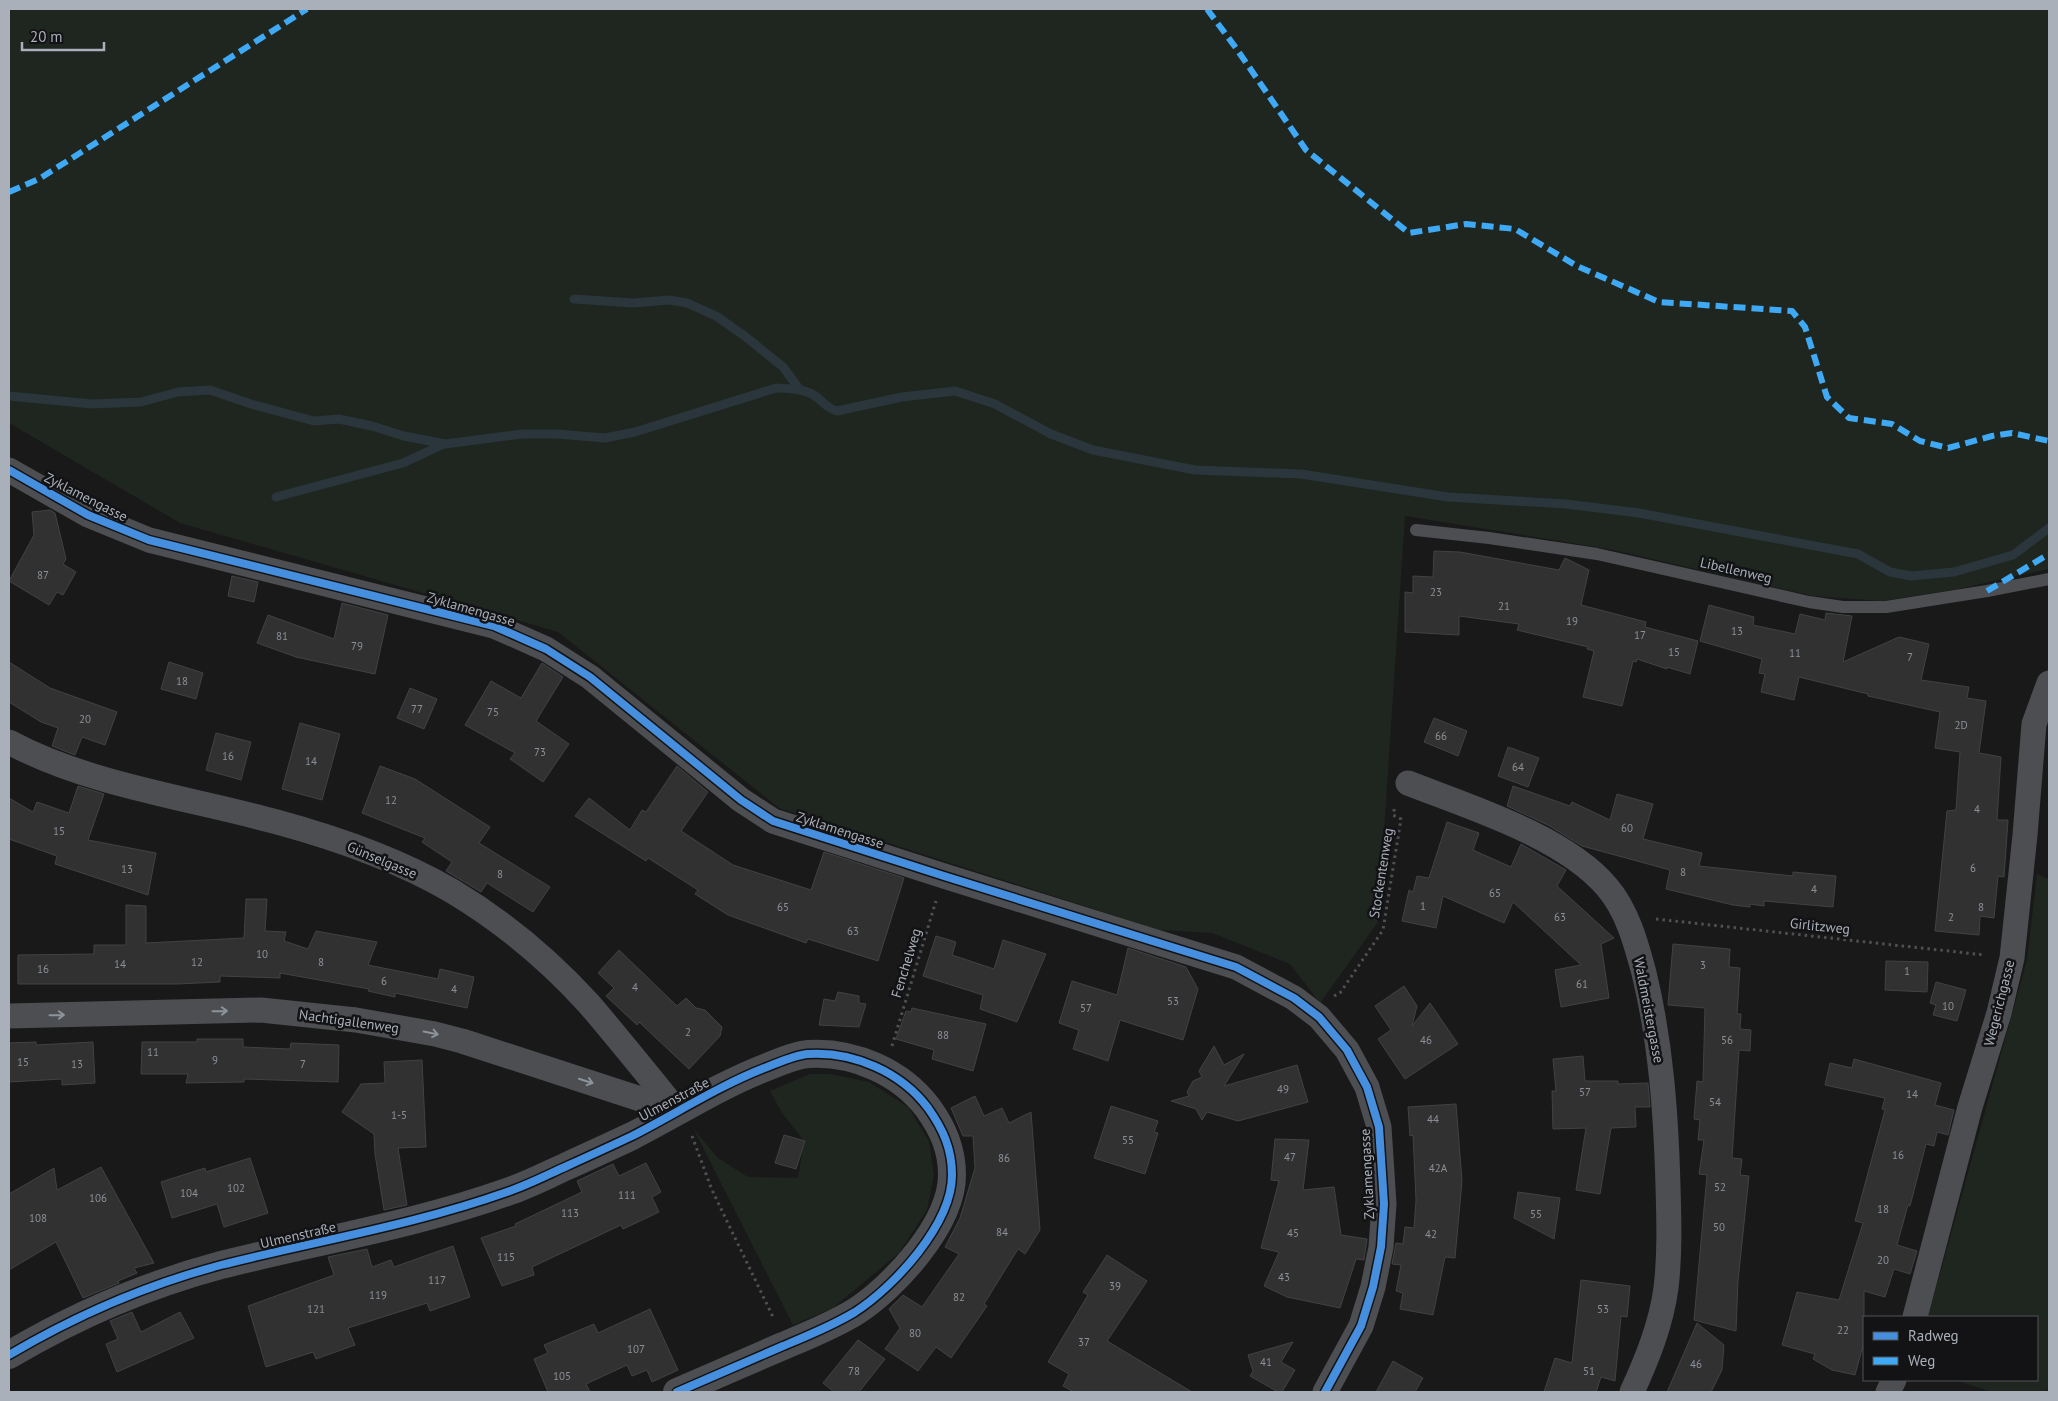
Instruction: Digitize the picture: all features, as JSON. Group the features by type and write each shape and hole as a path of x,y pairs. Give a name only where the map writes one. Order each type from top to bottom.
{"street":[{"name":"Zyklamengasse","path":"9,470 88,515 149,540 494,626 524,638 546,649 590,677 741,800 762,814 795,829 1236,967 1294,998 1319,1017 1347,1050 1367,1087 1379,1127 1384,1204 1381,1247 1373,1287 1361,1326 1325,1392"},
{"name":"Wegerichgasse","path":"1915,1316 1970,1107 1999,1013 2012,958 2034,724 2049,683"},
{"name":"Günselgasse","path":"9,742 24,750 68,767 129,786 277,822 335,840 399,865 452,891 501,925 547,963 588,1004 679,1109"},
{"name":"Waldmeistergasse","path":"1402,792 1493,816 1547,841 1585,864 1608,888 1625,915 1639,955 1658,1042 1667,1133 1669,1217 1666,1289 1652,1348 1632,1392"},
{"name":"Nachtigallenweg","path":"9,1016 262,1010 356,1020 435,1034 462,1041 679,1109"},
{"name":"Ulmenstraße","path":"9,1355 48,1332 109,1304 171,1280 219,1266 404,1223 506,1193 532,1183 633,1135 746,1075 776,1063 806,1054 845,1056 885,1070 921,1098 941,1126 950,1154 952,1179 944,1207 930,1236 914,1258 888,1286 855,1312 824,1328 677,1392"}],"lane":[{"name":"Libellenweg","path":"1416,530 1490,538 1597,554 1809,602 1843,607 1886,607 2049,579"}],"path":[{"path":"679,1109 712,1190 775,1320"}],"shaded area":[{"path":"9,9 2049,9 2049,569 1958,589 1882,601 1813,596 1609,549 1405,516 1378,922 1320,1003 1290,964 1212,933 1159,930 779,808 558,632 180,523 9,423"},
{"path":"2037,874 2049,879 2049,1381 2047,1392 1992,1392 1958,1381 2038,1381 2038,1316 1928,1316 2027,960"},
{"path":"810,1074 830,1074 869,1082 908,1107 929,1141 934,1175 927,1210 899,1253 833,1308 793,1325 693,1128 718,1158 748,1177 798,1178 804,1141 782,1113 770,1091"}],"building":[{"path":"50,510 55,513 66,559 63,564 76,572 63,595 57,592 49,605 9,581 34,535 32,512"},
{"path":"1434,551 1460,552 1559,570 1565,558 1589,570 1581,605 1646,622 1645,627 1698,641 1690,674 1637,659 1636,662 1633,661 1622,706 1583,697 1594,651 1587,649 1588,647 1517,630 1519,624 1459,616 1459,635 1405,632 1405,592 1413,593 1413,576 1433,577"},
{"path":"232,576 258,582 254,602 228,596"},
{"path":"342,603 388,615 375,674 296,657 257,643 268,615 334,639"},
{"path":"1709,605 1754,617 1753,625 1795,634 1800,614 1825,620 1826,613 1852,616 1843,662 1899,637 1929,644 1921,680 1969,687 1967,698 1986,701 1979,753 2001,757 1997,820 2008,820 2004,877 1998,876 1994,918 1980,916 1979,935 1935,931 1947,811 1956,810 1960,752 1935,748 1940,712 1868,696 1868,694 1799,677 1794,700 1761,692 1765,674 1759,673 1762,659 1700,641"},
{"path":"9,662 50,688 117,712 105,745 82,737 75,755 52,746 58,728 41,722 9,702"},
{"path":"169,662 203,673 196,699 161,689"},
{"path":"542,663 563,677 536,721 569,744 543,782 510,759 515,753 465,725 491,681 521,698"},
{"path":"410,688 437,699 424,729 397,718"},
{"path":"1434,718 1467,731 1458,756 1424,742"},
{"path":"300,723 340,734 322,800 282,789"},
{"path":"216,733 251,742 241,780 206,770"},
{"path":"1508,747 1539,758 1528,787 1498,776"},
{"path":"380,766 415,779 490,827 479,843 550,887 533,912 487,883 481,892 446,871 452,862 422,842 425,838 362,813"},
{"path":"677,766 708,792 681,831 733,865 811,890 824,852 904,878 878,961 808,939 806,943 728,915 695,894 698,890 648,858 646,861 575,816 589,798 630,830 642,810 646,812"},
{"path":"78,786 104,794 88,840 156,853 148,895 55,864 57,856 9,839 9,798 33,812 37,802 69,813"},
{"path":"1513,786 1570,806 1572,802 1610,820 1617,794 1653,804 1643,839 1702,853 1699,866 1793,876 1793,872 1836,876 1833,907 1764,901 1764,906 1750,904 1750,907 1733,905 1666,889 1670,870 1582,846 1548,825 1507,806"},
{"path":"1447,822 1479,833 1473,850 1511,867 1521,844 1566,870 1557,886 1614,938 1601,944 1609,998 1561,1007 1555,970 1581,965 1513,902 1504,923 1443,896 1436,928 1402,921 1409,890 1413,892 1417,876 1429,878"},
{"path":"246,899 267,899 265,931 286,932 284,941 308,949 316,931 377,942 368,965 438,979 440,969 474,977 467,1008 395,993 395,997 368,991 369,989 280,973 280,978 220,976 220,982 177,984 18,984 18,955 94,954 94,945 126,945 126,905 146,906 146,943 244,938"},
{"path":"936,936 956,942 952,955 994,969 1003,940 1046,954 1017,1022 980,1009 983,995 923,976"},
{"path":"1673,944 1730,949 1729,967 1740,968 1737,1014 1741,1014 1740,1029 1751,1030 1750,1051 1739,1050 1732,1158 1742,1159 1740,1175 1749,1176 1738,1281 1736,1331 1694,1320 1707,1175 1699,1174 1704,1140 1698,1140 1700,1120 1694,1119 1697,1081 1703,1082 1705,1008 1668,1005"},
{"path":"1128,948 1186,967 1198,989 1183,1040 1120,1020 1108,1061 1073,1049 1079,1030 1059,1023 1072,981 1117,995"},
{"path":"619,950 677,1006 686,998 696,1008 705,1010 722,1027 720,1036 689,1069 639,1022 637,1025 606,996 614,988 598,973"},
{"path":"1886,961 1928,962 1927,992 1885,990"},
{"path":"1936,982 1966,990 1957,1021 1933,1015 1936,1005 1930,1003"},
{"path":"1404,986 1417,1006 1412,1026 1430,1003 1458,1044 1405,1079 1378,1039 1391,1030 1375,1006"},
{"path":"838,992 859,996 859,1003 866,1004 859,1027 819,1025 824,999 835,1001"},
{"path":"912,1008 986,1024 973,1071 932,1059 934,1050 896,1039 906,1011 911,1012"},
{"path":"197,1039 243,1039 243,1047 290,1049 291,1043 339,1045 338,1082 244,1079 244,1082 186,1083 188,1074 141,1074 142,1042 197,1042"},
{"path":"36,1042 36,1045 93,1042 95,1083 62,1085 62,1079 9,1082 9,1043"},
{"path":"1214,1046 1224,1065 1244,1054 1224,1086 1297,1065 1308,1102 1238,1121 1207,1112 1202,1120 1196,1109 1171,1101 1189,1096 1187,1092 1193,1081 1202,1077 1199,1071"},
{"path":"1583,1056 1585,1081 1618,1081 1618,1084 1648,1083 1650,1107 1635,1107 1636,1127 1611,1128 1600,1194 1576,1190 1586,1128 1553,1129 1552,1091 1556,1091 1553,1059"},
{"path":"1854,1059 1941,1083 1935,1105 1954,1110 1948,1135 1937,1132 1934,1146 1926,1144 1910,1206 1908,1205 1897,1245 1917,1251 1910,1274 1894,1269 1885,1297 1864,1291 1863,1346 1855,1375 1832,1370 1813,1359 1815,1354 1782,1345 1797,1292 1839,1300 1863,1223 1855,1221 1885,1110 1882,1109 1885,1098 1825,1085 1830,1063 1852,1068"},
{"path":"422,1060 426,1147 398,1148 407,1205 384,1210 375,1154 374,1134 342,1112 361,1084 385,1083 384,1062"},
{"path":"975,1096 984,1116 1002,1108 1009,1123 1031,1112 1040,1230 1025,1254 1018,1249 984,1304 987,1306 951,1358 936,1347 918,1371 885,1349 900,1328 889,1309 903,1295 922,1307 959,1254 945,1247 960,1218 975,1168 973,1136 963,1136 951,1108"},
{"path":"1456,1104 1462,1181 1455,1258 1445,1257 1433,1315 1400,1309 1403,1293 1396,1291 1401,1265 1392,1264 1396,1243 1403,1244 1405,1227 1414,1228 1416,1200 1413,1135 1410,1136 1408,1107"},
{"path":"1111,1106 1158,1121 1154,1132 1158,1133 1145,1174 1094,1158"},
{"path":"784,1135 805,1141 796,1169 775,1163"},
{"path":"1275,1139 1309,1140 1303,1190 1334,1187 1341,1235 1367,1239 1364,1260 1356,1259 1340,1308 1287,1297 1264,1286 1279,1252 1261,1248 1279,1181 1271,1180"},
{"path":"250,1158 268,1213 224,1227 217,1204 172,1218 161,1182 205,1168 206,1172"},
{"path":"646,1163 661,1192 652,1197 659,1212 623,1229 621,1225 532,1267 534,1275 502,1286 481,1238 516,1226 515,1224 582,1192 577,1181 613,1164 619,1176"},
{"path":"101,1167 154,1263 134,1268 137,1273 118,1281 119,1283 83,1298 56,1242 9,1270 9,1194 54,1168 57,1190"},
{"path":"1518,1192 1560,1198 1554,1239 1514,1218"},
{"path":"453,1246 470,1297 430,1311 427,1303 348,1328 355,1345 316,1359 313,1352 266,1367 248,1306 334,1275 328,1257 367,1249 372,1267 391,1260 394,1267"},
{"path":"1107,1255 1147,1281 1107,1341 1192,1392 1074,1392 1063,1386 1069,1374 1048,1362 1088,1295 1083,1292"},
{"path":"1581,1280 1630,1286 1627,1317 1621,1316 1615,1381 1601,1377 1596,1392 1544,1392 1555,1358 1572,1363"},
{"path":"650,1309 678,1370 652,1382 647,1370 632,1376 627,1365 586,1384 590,1392 548,1392 534,1359 548,1353 544,1345 594,1324 598,1333"},
{"path":"132,1312 141,1332 180,1312 194,1338 117,1372 106,1344 118,1339 110,1321"},
{"path":"1697,1323 1724,1345 1722,1370 1711,1392 1667,1392"},
{"path":"858,1340 885,1359 859,1392 834,1392 823,1383"},
{"path":"1293,1342 1281,1362 1295,1370 1282,1392 1278,1392 1250,1376 1253,1371 1248,1355"},
{"path":"1393,1361 1423,1378 1415,1392 1376,1392"}],"waterway":[{"path":"574,299 633,303 669,300 687,303 716,316 746,337 783,367 800,390"},
{"path":"9,396 92,404 141,402 178,392 210,390 251,404 314,421 339,419 372,426 404,436 445,444 522,434 557,434 605,438 635,432 776,388 808,392 828,407 837,411 902,397 955,391 995,404 1051,434 1093,450 1195,470 1301,474 1448,497 1566,504 1639,513 1858,554 1890,572 1911,576 1954,572 2013,555 2049,528"},
{"path":"276,497 403,463 444,444"}],"marked path":[{"path":"9,192 39,179 307,9"},
{"path":"1207,9 1306,150 1409,233 1466,224 1515,229 1577,266 1659,302 1792,311 1805,327 1827,397 1849,418 1892,424 1920,441 1948,448 1992,436 2012,433 2049,441"},
{"path":"1987,591 2049,554"}],"cycle path":[{"path":"9,470 88,515 149,540 494,626 546,649 590,677 741,800 773,821 1236,967 1294,998 1319,1017 1347,1050 1367,1087 1379,1127 1384,1204 1381,1247 1373,1287 1361,1326 1325,1392"},
{"path":"9,1355 85,1315 138,1292 193,1273 436,1214 515,1189 632,1136 732,1082 793,1057 808,1054 842,1056 859,1060 890,1074 917,1095 928,1108 946,1140 952,1166 952,1175 949,1194 942,1214 932,1233 903,1271 887,1287 855,1312 810,1335 677,1392"}]}
